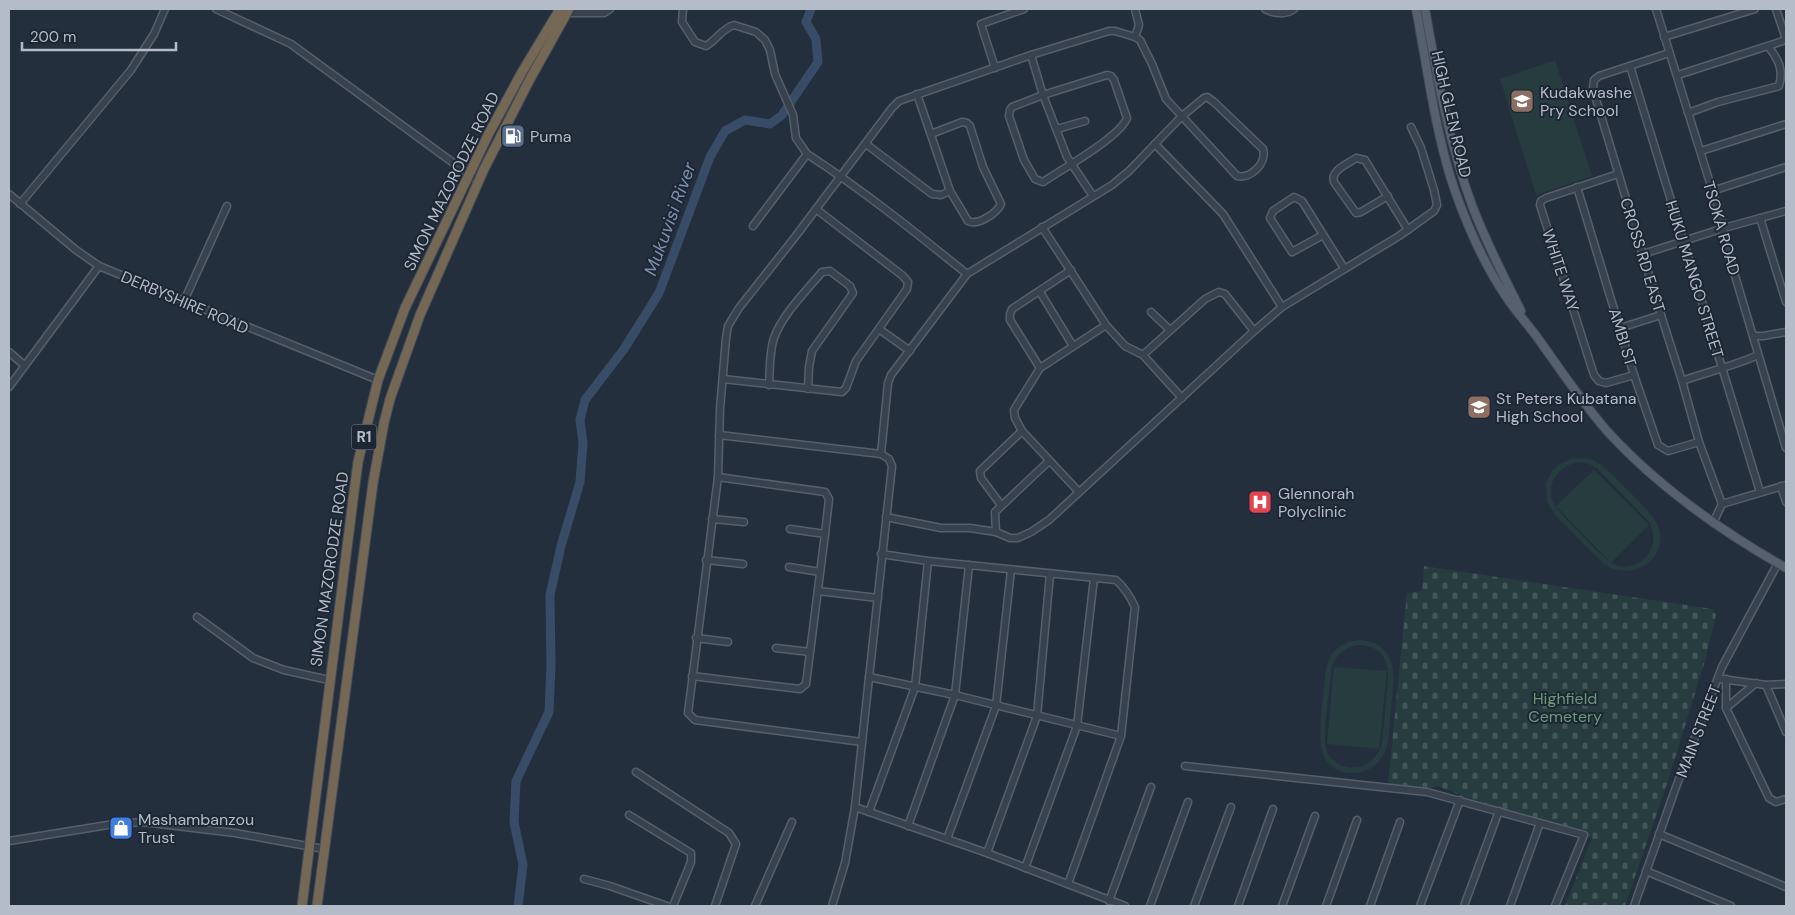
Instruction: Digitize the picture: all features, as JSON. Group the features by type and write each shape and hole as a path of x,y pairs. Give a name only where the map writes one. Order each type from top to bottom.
{"highway":[{"name":"SIMON MAZORODZE ROAD","path":"302,906 358,462 378,380 405,308 469,174 522,72 565,10"},
{"name":"SIMON MAZORODZE ROAD","path":"317,906 373,483 384,424 393,389 420,315 478,181 565,10"}],"main road":[{"name":"HIGH GLEN ROAD","path":"1416,9 1440,135 1452,179 1492,275 1505,296 1564,378 1607,430 1630,454 1681,499 1713,522 1786,568"},
{"name":"HIGH GLEN ROAD","path":"1425,9 1450,132 1470,198 1489,248 1528,326"}],"street":[{"path":"20,204 131,70 154,34 165,9"},
{"path":"216,9 291,44 478,181"},
{"path":"565,10 604,13 610,9"},
{"path":"683,9 682,22 695,42 706,46 717,39 727,28 734,25 749,28 761,36 770,50 775,74 793,114 796,138 806,154 840,176 905,224 967,274"},
{"path":"995,68 981,24 1024,9"},
{"path":"1135,9 1138,25 1135,37"},
{"path":"1265,9 1270,12 1284,13 1294,9"},
{"name":"TSOKA ROAD","path":"1656,9 1724,228 1723,235 1786,448"},
{"path":"1664,37 1755,9"},
{"path":"1678,75 1786,40 1776,9"},
{"path":"862,742 695,720 690,716 687,709 718,476 726,338 728,326 734,317 899,101 1031,55 1109,31 1135,37 1143,43 1166,99 1181,117 1237,176 1244,178 1248,176 1262,163 1264,157 1263,149 1214,102 1207,97 1201,99 1181,117 1120,180 967,274 891,375 888,383 881,454"},
{"path":"1688,113 1718,102 1779,86 1782,73 1780,65 1777,57 1768,46"},
{"name":"CROSS RD EAST","path":"1669,53 1599,76 1592,85 1682,380 1699,442 1722,504"},
{"path":"1031,55 1044,95 1071,163 1093,196"},
{"name":"HUKU MANGO STREET","path":"1630,66 1760,492"},
{"path":"1107,75 1111,76 1127,118 1112,137 1071,163 1043,182 1035,179 1024,160 1009,116 1010,110 1012,107 1044,95 1107,75"},
{"path":"917,94 950,192 968,221 978,222 1000,206 983,167 970,126 962,122 931,134"},
{"path":"1057,129 1085,121"},
{"path":"1700,151 1786,124"},
{"path":"886,517 951,529 970,528 996,532 1010,538 1018,538 1048,520 1254,330 1282,307 1434,212 1437,205 1434,190 1421,148 1411,127"},
{"path":"866,144 932,194 941,195 950,192"},
{"path":"1155,144 1224,214 1282,307"},
{"path":"753,226 806,154"},
{"path":"1388,196 1356,213 1332,178 1340,169 1356,158 1365,160 1388,196 1408,230"},
{"path":"1712,191 1786,167"},
{"name":"WHITE WAY","path":"1618,174 1546,198 1541,201 1540,206 1594,375 1606,383 1634,374"},
{"name":"AMBI ST","path":"1578,187 1634,374 1658,445 1668,451 1699,442"},
{"name":"DERBYSHIRE ROAD","path":"9,194 83,256 99,266 378,380"},
{"path":"1323,235 1292,252 1270,218 1271,214 1294,198 1299,198 1302,201 1344,268"},
{"path":"184,301 227,206"},
{"path":"723,378 770,385 844,391 856,360 907,289 908,282 903,276 816,209"},
{"path":"1643,254 1724,228 1786,211"},
{"path":"1760,218 1786,302"},
{"path":"1042,227 1106,325 1125,346 1143,355 1182,398"},
{"path":"9,386 99,266"},
{"path":"1040,368 1010,320 1010,314 1012,309 1071,270"},
{"path":"770,385 772,347 779,330 797,302 822,272 830,271 850,286 853,293 812,351 808,389"},
{"path":"1040,292 1073,346"},
{"path":"1143,355 1205,299 1220,292 1225,294 1254,330"},
{"path":"1151,312 1170,330"},
{"path":"1620,328 1661,316"},
{"path":"1079,492 1022,431 1015,418 1014,410 1040,368 1106,325"},
{"path":"879,329 910,351"},
{"path":"1754,336 1786,332"},
{"path":"9,352 24,365"},
{"path":"1682,380 1741,363 1758,355"},
{"path":"1002,505 980,478 980,471 1022,431"},
{"path":"720,435 881,454 889,459 892,466 855,808 845,863 832,906"},
{"path":"996,532 994,516 1002,505 1049,461"},
{"path":"692,676 800,689 806,684 826,534 829,499 825,492 718,476"},
{"path":"1713,522 1722,504 1784,485 1786,502"},
{"path":"712,520 744,522"},
{"path":"790,529 826,534"},
{"path":"881,554 928,561 1116,580 1125,589 1135,607 1121,736 1068,884"},
{"path":"706,560 743,564"},
{"path":"869,812 915,687 928,561"},
{"name":"MAIN STREET","path":"1634,906 1722,667 1778,563"},
{"path":"908,826 955,696 969,565"},
{"path":"789,567 820,572"},
{"path":"947,839 996,706 1011,570"},
{"path":"987,852 1037,716 1050,574"},
{"path":"1025,868 1077,726 1094,578"},
{"path":"818,591 878,598"},
{"path":"197,618 253,658 284,670 329,680"},
{"path":"696,638 728,642"},
{"path":"776,648 810,652"},
{"path":"869,678 955,696 1121,736"},
{"path":"1718,678 1766,684 1786,684"},
{"path":"1726,679 1726,708 1769,798 1776,802 1786,799"},
{"path":"1726,708 1756,683"},
{"path":"1766,684 1786,732"},
{"path":"1186,766 1426,792 1584,834 1555,906"},
{"path":"636,772 729,833 736,844 715,906"},
{"path":"1109,901 1151,788"},
{"path":"1420,906 1460,800"},
{"path":"1150,906 1188,802"},
{"path":"1194,906 1231,807"},
{"path":"855,808 987,852 1116,905 1125,906"},
{"path":"1238,906 1273,809"},
{"path":"1464,906 1499,812"},
{"path":"629,815 691,853 691,862 673,906"},
{"path":"1282,906 1315,816"},
{"path":"1326,906 1357,820"},
{"path":"9,841 114,824 143,822 226,832 324,849"},
{"path":"755,906 792,822"},
{"path":"1370,906 1400,822"},
{"path":"1510,906 1540,823"},
{"path":"1659,834 1786,887"},
{"path":"1646,871 1718,904 1731,906"},
{"path":"584,879 667,906"}],"green space":[{"path":"1555,60 1592,176 1536,195 1500,79"},
{"path":"1573,458 1590,459 1600,464 1639,502 1657,524 1660,536 1655,556 1648,563 1627,571 1616,570 1605,565 1555,515 1547,501 1546,484 1551,473 1558,465","holes":["1579,462 1597,468 1649,522 1653,532 1651,550 1646,558 1639,563 1630,566 1611,563 1649,525 1594,470 1556,506 1610,562 1580,534 1554,504 1551,497 1552,483 1560,471"]},
{"name":"Highfield Cemetery","path":"1424,566 1713,609 1716,615 1704,664 1668,781 1625,906 1565,906 1592,838 1501,812 1438,786 1431,788 1388,784 1407,593 1422,591"},
{"path":"1360,640 1374,643 1384,649 1390,658 1393,668 1393,692 1389,738 1385,753 1380,761 1366,771 1353,773 1339,771 1330,765 1324,756 1320,733 1325,675 1331,655 1340,646","holes":["1360,645 1371,647 1384,657 1388,672 1382,742 1379,752 1365,765 1347,767 1331,758 1326,749 1326,723 1331,671 1338,656 1345,650"]},
{"path":"1334,667 1387,671 1379,749 1327,744"}],"waterway":[{"name":"Mukuvisi River","path":"518,906 523,865 514,822 516,781 549,712 551,666 550,595 561,546 580,482 583,443 580,420 585,400 624,349 659,293 710,157 725,131 745,120 770,124 782,115 818,62 816,39 806,22 811,9"}],"place":[{"name":"Kudakwashe Pry School","path":"1522,101"},
{"name":"Puma","path":"513,136"},
{"name":"St Peters Kubatana High School","path":"1479,407"},
{"name":"Glennorah Polyclinic","path":"1260,502"},
{"name":"Mashambanzou Trust","path":"121,828"}]}
